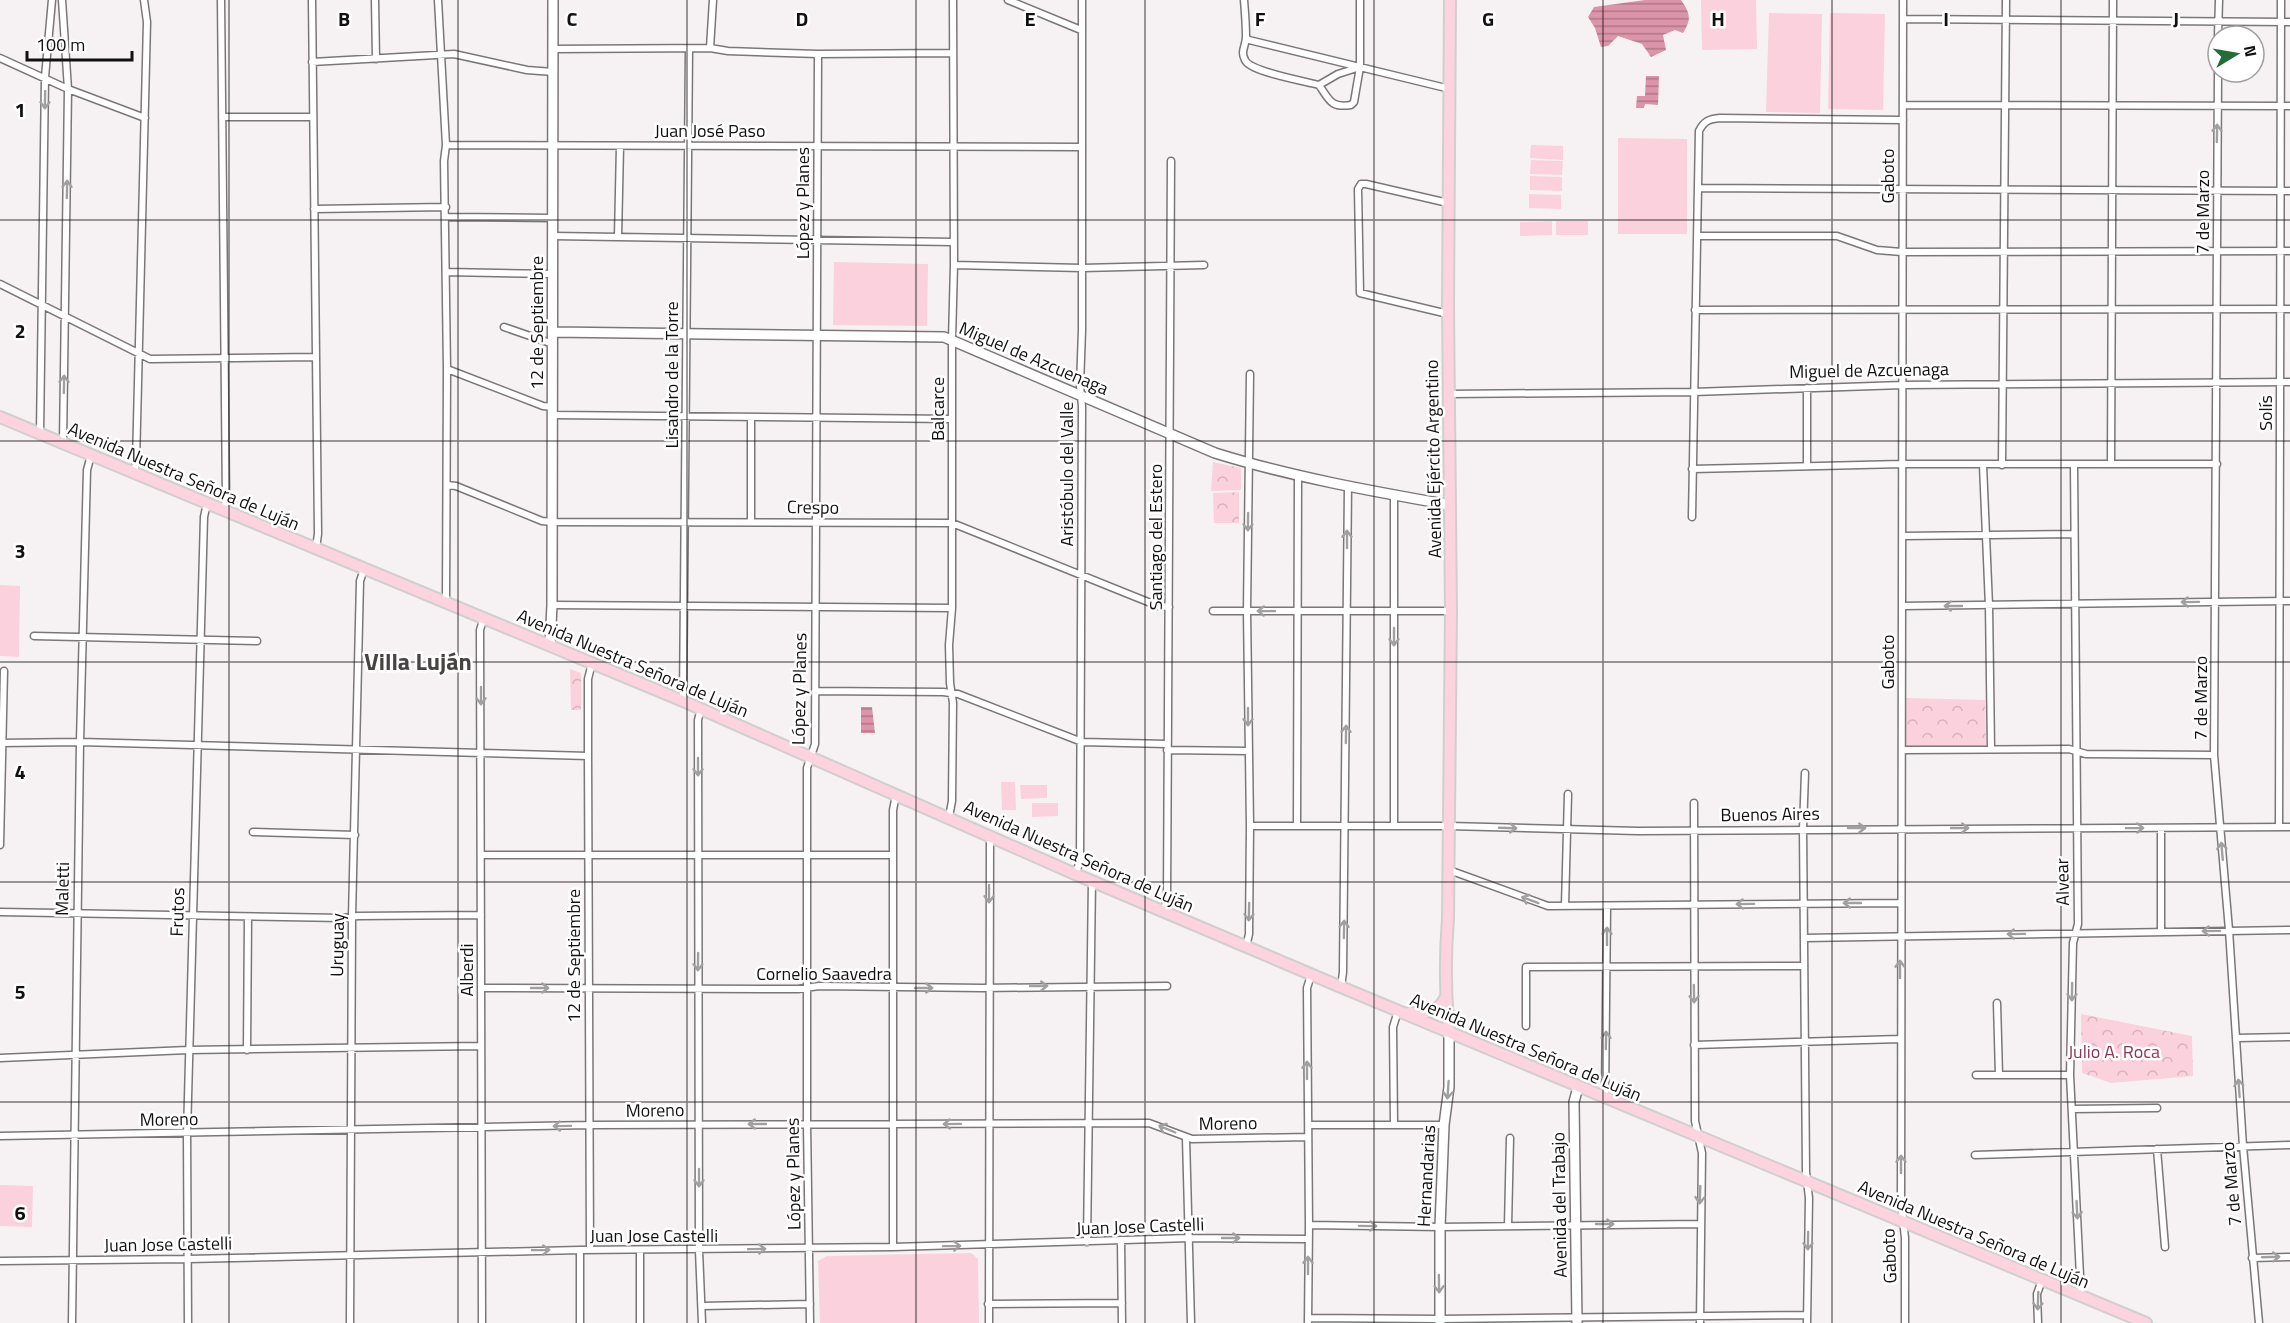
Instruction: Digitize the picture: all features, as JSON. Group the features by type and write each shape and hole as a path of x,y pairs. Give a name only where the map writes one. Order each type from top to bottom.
{"main road":[{"name":"Avenida Ejército Argentino","path":"1449,1031 1453,1004 1448,918 1451,611 1448,314 1450,0"},
{"name":"Avenida Nuestra Señora de Luján","path":"0,417 683,701 1075,874 1311,975 2141,1322"},
{"name":"Avenida Ejército Argentino","path":"1448,918 1445,947 1449,1031"},
{"path":"1401,1012 1432,1011 1443,1003 1446,996"}],"street":[{"path":"40,433 45,77 52,0"},
{"path":"62,0 68,89 63,443"},
{"path":"134,473 140,356 147,22 144,0"},
{"path":"221,0 226,500 224,511"},
{"path":"312,0 318,534 316,548"},
{"path":"375,0 376,59"},
{"path":"438,0 446,145 444,161 447,272 446,601"},
{"name":"12 de Septiembre","path":"550,645 553,411 553,0"},
{"path":"710,48 713,0"},
{"name":"Balcarce","path":"949,817 952,801 954,703 949,645 952,608 953,0"},
{"path":"1008,0 1081,30"},
{"name":"Aristóbulo del Valle","path":"1075,874 1080,862 1082,742 1082,0"},
{"path":"1244,0 1246,38 1242,51 1248,65 1276,75 1319,85 1336,106 1351,105 1356,96 1360,67 1360,0"},
{"name":"Gaboto","path":"1903,0 1900,1039 1901,1202 1905,1238 1905,1323"},
{"path":"2002,465 2006,0"},
{"path":"2111,464 2113,0"},
{"path":"2219,0 2219,24"},
{"name":"Solís","path":"2279,827 2281,0"},
{"path":"1903,19 2290,22"},
{"path":"1246,38 1450,88"},
{"path":"553,49 689,50 710,48 818,54 953,53"},
{"name":"Lisandro de la Torre","path":"683,701 689,50"},
{"path":"312,62 460,54 527,70 553,72"},
{"name":"López y Planes","path":"810,1323 807,1124 807,768 815,744 818,54"},
{"path":"0,58 68,89 145,118"},
{"path":"1319,85 1338,74 1360,67"},
{"name":"7 de Marzo","path":"2218,84 2214,754 2229,930 2243,1146 2259,1323"},
{"path":"1903,105 2290,106"},
{"path":"222,117 313,117"},
{"path":"1692,517 1699,131 1703,123 1709,119 1903,120"},
{"name":"Juan José Paso","path":"446,145 1081,147"},
{"path":"618,237 620,146"},
{"name":"Santiago del Estero","path":"1164,912 1167,898 1171,161"},
{"path":"1448,203 1361,184 1358,189 1360,293 1448,314"},
{"path":"1699,188 2290,192"},
{"path":"314,209 446,207"},
{"path":"446,217 552,218"},
{"path":"553,236 954,242"},
{"path":"1697,236 1837,236 1875,249 1902,252 2290,251"},
{"path":"954,265 1082,268 1204,265"},
{"path":"447,272 553,274"},
{"path":"0,284 150,359 316,357"},
{"path":"1695,310 2290,309"},
{"path":"504,327 553,344"},
{"name":"Miguel de Azcuenaga","path":"553,332 931,336 952,340 1169,434 1248,464 1450,505"},
{"path":"447,369 553,411 686,417 952,419"},
{"path":"1246,947 1249,934 1250,826 1247,611 1250,374"},
{"name":"Miguel de Azcuenaga","path":"1449,394 1693,392 1903,385 2290,382"},
{"path":"1807,388 1807,466"},
{"path":"751,418 751,521"},
{"name":"Maletti","path":"72,1323 80,742 87,470 91,455"},
{"path":"1692,469 1902,464 2217,464"},
{"path":"1983,465 1989,606 1990,749"},
{"name":"Alvear","path":"2074,465 2073,604 2078,924 2073,943 2070,1075 2081,1297"},
{"path":"1297,826 1298,474"},
{"name":"Crespo","path":"447,485 456,486 543,521 552,522 952,523 1158,606 1169,606"},
{"path":"1341,987 1348,486"},
{"path":"1394,495 1394,826"},
{"name":"Frutos","path":"188,1323 187,1134 191,916 199,745 204,517 207,503"},
{"path":"1902,536 2074,534"},
{"name":"Uruguay","path":"350,1323 352,917 360,581 364,569"},
{"path":"1902,606 2290,601"},
{"path":"552,605 952,608"},
{"path":"1213,611 1451,611"},
{"name":"Alberdi","path":"482,1323 480,630 484,617"},
{"path":"34,636 257,641"},
{"name":"12 de Septiembre","path":"590,1250 588,679 592,663"},
{"path":"0,845 4,671"},
{"path":"815,691 952,693 1082,742 1248,751"},
{"path":"701,709 698,720 697,988 699,1250 702,1323"},
{"path":"1,743 80,742 588,756"},
{"path":"1902,750 2069,749 2086,754 2214,754"},
{"path":"1311,975 1307,988 1308,1320 1807,1319 1803,829 1805,772"},
{"path":"1565,906 1568,794"},
{"path":"893,1247 893,810 896,795"},
{"path":"1694,803 1695,1121 1702,1153 1699,1224 1700,1319"},
{"name":"Buenos Aires","path":"1250,826 1449,826 1694,831 2290,827"},
{"path":"2161,828 2161,932"},
{"path":"253,832 355,835"},
{"path":"988,1323 990,836"},
{"path":"482,855 807,853 893,855"},
{"path":"1449,870 1543,905 1607,907 1900,903"},
{"path":"1087,1242 1092,881"},
{"path":"1605,1099 1607,907"},
{"path":"0,912 248,917 481,915"},
{"path":"247,1050 248,917"},
{"path":"1804,938 2290,930"},
{"path":"1526,1026 1526,967 1804,966"},
{"name":"Cornelio Saavedra","path":"482,988 1167,986"},
{"path":"1997,1003 1999,1075"},
{"path":"1394,1125 1393,1027 1401,1012"},
{"name":"Hernandarias","path":"1440,1321 1440,1227 1444,1125 1449,1087 1449,1031"},
{"path":"2236,1038 2290,1037"},
{"path":"1694,1045 1900,1039"},
{"path":"0,1058 189,1050 480,1046"},
{"path":"1976,1075 2070,1075"},
{"name":"Avenida del Trabajo","path":"1577,1320 1574,1101 1578,1087"},
{"path":"2072,1109 2157,1108"},
{"name":"Moreno","path":"0,1136 590,1125 1149,1123 1186,1138 1308,1137"},
{"path":"1308,1125 1444,1125"},
{"path":"1186,1138 1191,1323"},
{"path":"1508,1226 1510,1138"},
{"path":"1975,1155 2290,1145"},
{"path":"2157,1149 2164,1247"},
{"path":"1309,1225 1440,1227 1699,1224"},
{"name":"Juan Jose Castelli","path":"0,1261 188,1259 482,1251 893,1247 1190,1238 1308,1239"},
{"path":"1121,1240 1122,1323"},
{"path":"580,1250 580,1323"},
{"path":"640,1250 640,1323"},
{"path":"2252,1258 2290,1257"},
{"path":"2038,1323 2037,1294 2042,1280"},
{"path":"988,1304 1122,1303"},
{"path":"702,1306 810,1304"}],"green space":[{"path":"1701,0 1756,0 1757,49 1702,50"},
{"path":"1769,13 1822,14 1820,113 1766,112"},
{"path":"1830,13 1885,14 1883,110 1828,109"},
{"path":"1618,138 1687,139 1687,234 1618,234"},
{"path":"1531,145 1563,146 1563,160 1530,158"},
{"path":"1531,160 1563,161 1562,175 1530,174"},
{"path":"1530,176 1562,177 1562,191 1530,190"},
{"path":"1529,194 1561,195 1561,209 1529,208"},
{"path":"1552,221 1552,235 1520,236 1520,222"},
{"path":"1556,221 1588,221 1588,235 1556,235"},
{"path":"834,262 928,264 927,326 833,325"},
{"path":"1213,462 1241,468 1241,490 1211,491"},
{"path":"1239,492 1239,523 1214,523 1213,493"},
{"path":"0,585 20,586 19,657 0,656"},
{"path":"570,669 581,673 581,710 571,710"},
{"path":"1906,698 1985,700 1986,746 1906,747"},
{"path":"1001,782 1015,782 1016,810 1002,810"},
{"path":"1020,785 1047,785 1047,798 1021,799"},
{"path":"1032,803 1058,803 1058,816 1032,817"},
{"name":"Julio A. Roca","path":"2081,1014 2192,1036 2193,1076 2111,1083 2082,1073"},
{"path":"0,1185 33,1186 32,1227 0,1226"},
{"path":"971,1253 978,1259 979,1323 820,1323 818,1261 827,1256"}],"shaded area":[{"path":"1645,0 1681,0 1689,16 1683,33 1675,30 1663,35 1666,50 1651,57 1642,44 1618,36 1608,46 1601,47 1595,28 1588,17 1594,7"},
{"path":"1646,76 1659,76 1658,105 1645,104 1644,108 1636,108 1637,96 1645,96"},
{"path":"861,707 872,707 875,733 861,733"}],"district":[{"name":"Villa Luján","path":"418,661"}]}
